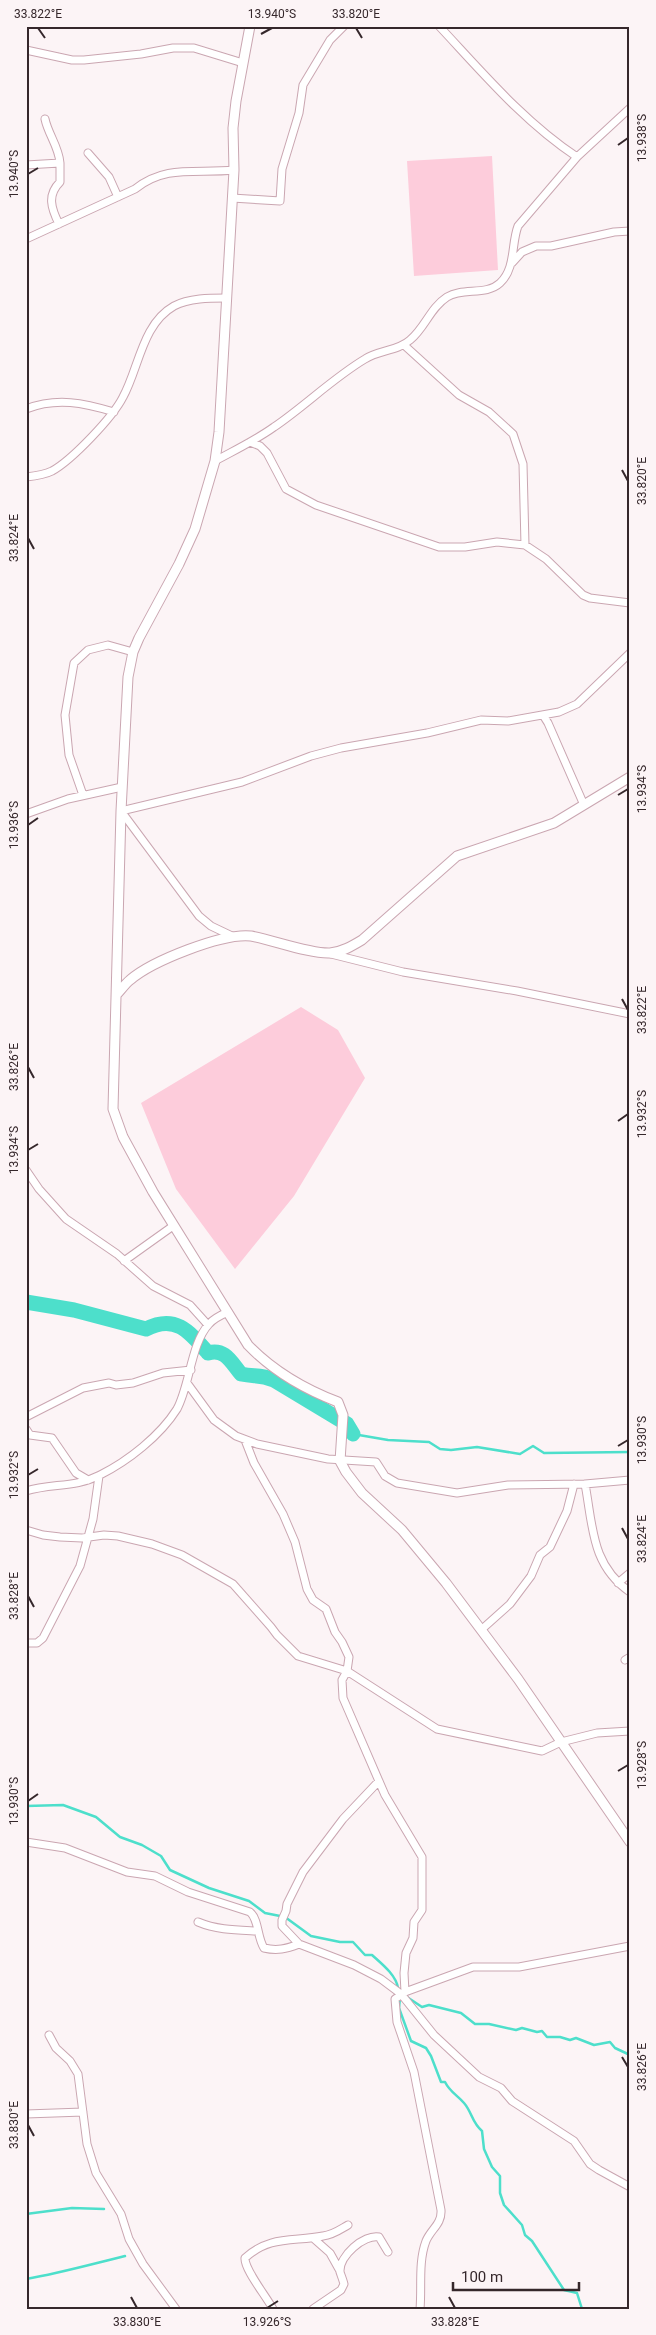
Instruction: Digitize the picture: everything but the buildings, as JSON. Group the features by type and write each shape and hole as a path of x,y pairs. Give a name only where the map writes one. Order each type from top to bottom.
{"street":[{"path":"250,26 233,128 234,170 220,432 215,461 195,529 133,652 128,677 121,811 112,1092 114,1114 132,1155 173,1226 195,1256 248,1345 258,1355 302,1387 338,1402 343,1415 340,1461 353,1482 422,1553 481,1630 629,1839"},
{"path":"232,198 280,201 282,169 299,113 304,85 330,40 344,26"},
{"path":"439,26 493,86 558,145 576,157"},
{"path":"26,50 72,60 84,60 141,54 172,48 194,48 243,63"},
{"path":"511,263 518,226 576,157 630,108"},
{"path":"45,119 48,132 59,154 60,182 50,196 52,211 58,224"},
{"path":"88,153 109,177 118,197"},
{"path":"26,166 60,163"},
{"path":"26,239 135,189 150,178 176,171 234,170"},
{"path":"215,461 274,427 364,359 386,349 404,345 411,340 424,320 445,298 454,293 492,288 501,282 511,263 522,252 536,246 551,246 614,232 630,231"},
{"path":"26,477 52,471 82,446 114,412 123,398 154,324 175,306 198,299 226,298"},
{"path":"404,345 459,395 489,412 512,434 523,464 524,545"},
{"path":"26,409 58,401 93,406 114,412"},
{"path":"250,442 260,446 266,453 286,489 316,505 439,547 465,547 497,542 524,545 546,559 583,595 630,604"},
{"path":"83,795 69,755 65,715 74,663 88,650 108,646 133,652"},
{"path":"121,811 234,784 311,756 341,748 427,733 481,720 508,721 559,712 576,704 630,652"},
{"path":"542,715 548,723 584,805"},
{"path":"329,953 350,948 362,940 457,856 554,822 630,777"},
{"path":"26,814 83,795 122,787"},
{"path":"121,811 193,910 211,926 232,936"},
{"path":"116,994 130,980 146,970 190,950 232,936 250,936 410,973 517,991 630,1014"},
{"path":"26,1170 58,1212 154,1286 190,1305 208,1325"},
{"path":"124,1261 173,1226"},
{"path":"26,1490 46,1486 75,1485 99,1476 132,1455 161,1428 176,1410 187,1383 198,1345 208,1325 228,1312"},
{"path":"26,1417 83,1388 109,1383 116,1385 133,1384 163,1373 191,1370"},
{"path":"187,1383 214,1420 227,1431 245,1440 340,1461 369,1460 376,1462 385,1476 397,1484 457,1494 508,1485 585,1484 630,1480"},
{"path":"26,1429 30,1435 52,1438 76,1473 88,1480"},
{"path":"245,1440 254,1463 283,1514 295,1542 307,1589 313,1600 326,1609 335,1632 349,1657 347,1671 342,1680 343,1698 379,1780 422,1861 422,1910 414,1922 413,1938 406,1952 403,1993"},
{"path":"26,1644 37,1643 43,1638 80,1566 89,1536 99,1476"},
{"path":"481,1630 510,1604 531,1576 540,1555 550,1547 566,1511 574,1484"},
{"path":"585,1484 598,1550 606,1570 630,1592"},
{"path":"26,1530 60,1537 118,1536 152,1544 203,1565 233,1584 277,1635 298,1656 347,1671 437,1729 542,1751 561,1742 597,1733 630,1731"},
{"path":"618,1583 630,1574"},
{"path":"379,1780 354,1806 303,1872 287,1904 282,1926 299,1944 354,1965 403,1993 434,2035 479,2078 501,2088 512,2101 574,2141 590,2164 598,2170 630,2187"},
{"path":"26,1842 65,1848 127,1872 155,1876 188,1892 250,1912 254,1916 257,1931 264,1948 275,1951 299,1944"},
{"path":"198,1922 209,1927 257,1931"},
{"path":"420,2309 421,2267 426,2241 441,2219 441,2210 414,2072 397,2022 396,1999 403,1993 473,1967 519,1967 630,1946"},
{"path":"49,2035 56,2048 76,2067 87,2144 101,2183 115,2202 129,2239 143,2264 176,2309"},
{"path":"26,2114 83,2112"},
{"path":"273,2309 261,2288 246,2269 245,2258 276,2241 325,2236 348,2225"},
{"path":"340,2271 352,2249 365,2237 379,2237 388,2252"},
{"path":"313,2238 330,2254 340,2271 344,2284 341,2290 313,2309"}],"shaded area":[{"path":"492,156 498,270 414,276 407,161"},
{"path":"301,1007 338,1030 365,1078 294,1196 235,1269 176,1189 141,1103"}],"waterway":[{"path":"26,1302 74,1310 146,1329 165,1323 181,1327 208,1353 219,1352 227,1357 241,1374 261,1376 274,1380 347,1424 353,1434"},
{"path":"353,1434 388,1440 429,1442 440,1449 451,1450 477,1447 520,1454 533,1446 544,1453 630,1452"},
{"path":"26,1806 63,1805 96,1817 120,1837 142,1845 161,1856 170,1870 209,1888 249,1901 265,1913 285,1917 311,1936 340,1942 353,1942 365,1955 372,1955 392,1974 398,1988"},
{"path":"407,1997 422,2007 429,2005 461,2013 475,2024 489,2024 516,2030 522,2028 537,2032 542,2031 547,2037 560,2037 570,2040 576,2038 594,2045 610,2042 615,2048 630,2055"},
{"path":"400,1998 399,2008 411,2041 426,2048 441,2082 445,2082 451,2091 464,2103 476,2125 482,2131 484,2149 492,2167 500,2176 500,2193 504,2205 522,2225 525,2235 532,2241 564,2290 577,2293 582,2309"},
{"path":"26,2214 72,2208 104,2209"},
{"path":"26,2279 125,2256"}]}
